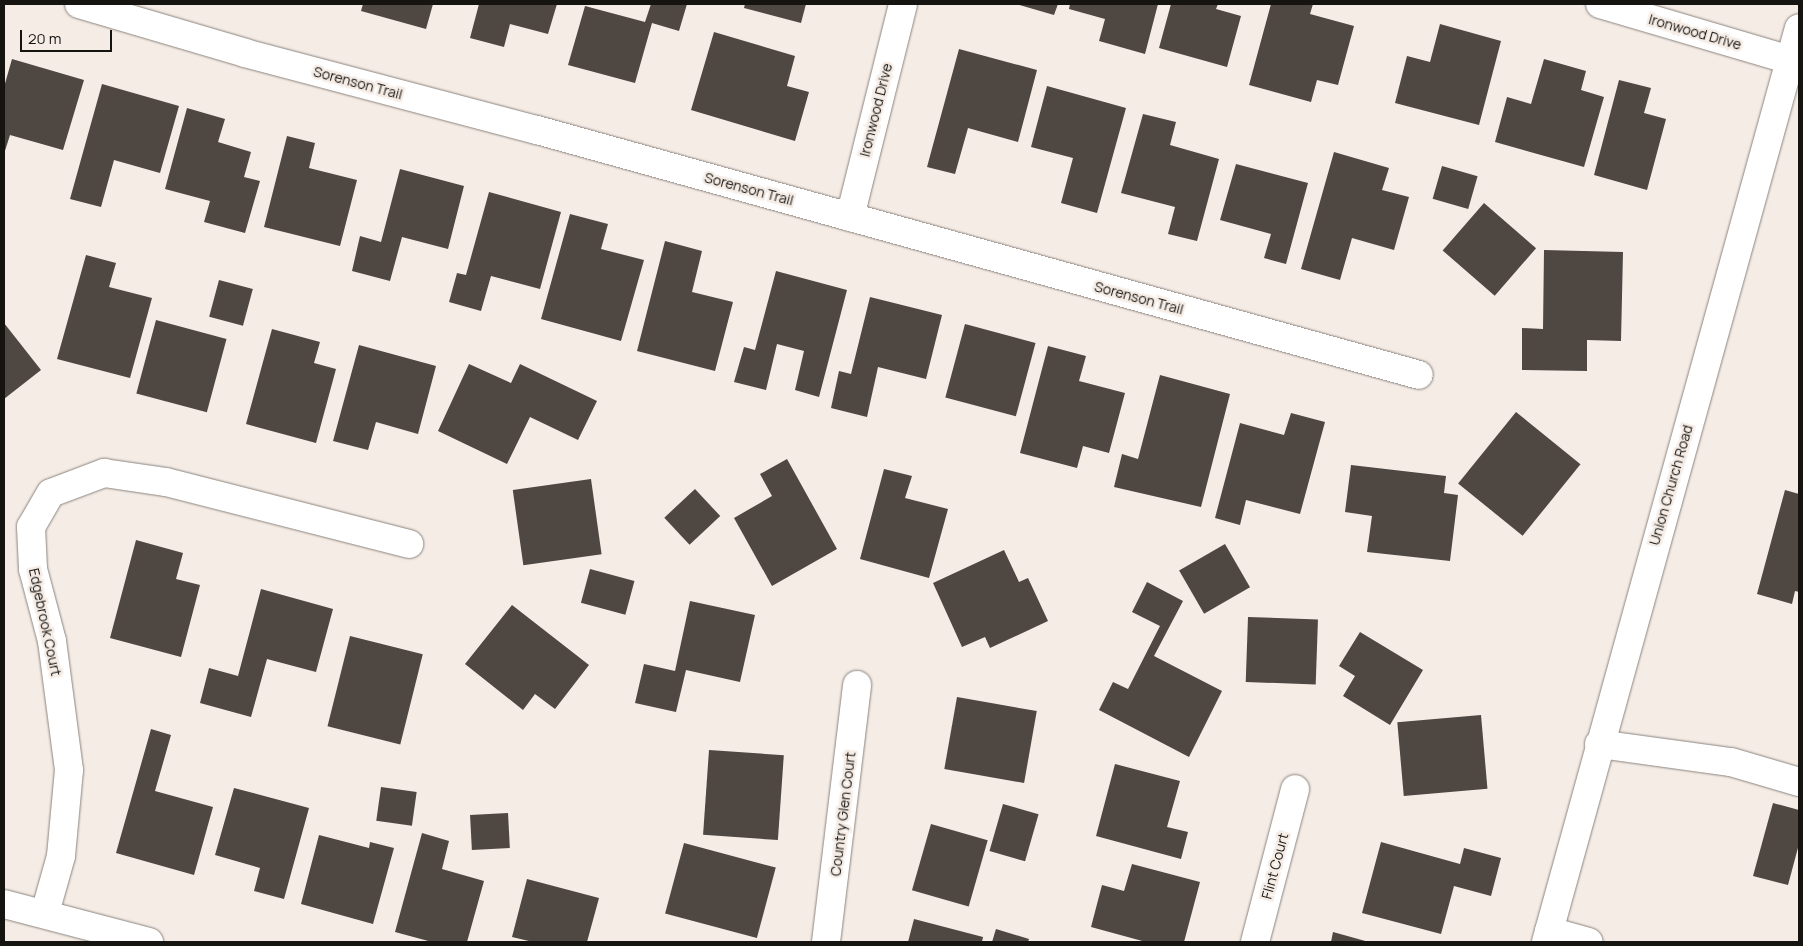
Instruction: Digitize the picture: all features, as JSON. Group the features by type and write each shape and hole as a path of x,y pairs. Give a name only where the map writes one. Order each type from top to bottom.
{"street":[{"name":"Sorenson Trail","path":"79,4 245,53 850,217 1418,375"},
{"name":"Ironwood Drive","path":"850,217 903,4"},
{"name":"Ironwood Drive","path":"1600,4 1790,60"},
{"name":"Union Church Road","path":"1547,937 1799,28"},
{"name":"Edgebrook Court","path":"45,913 61,856 69,770 52,641 32,569 31,527 51,493 104,473 166,482 409,544"},
{"name":"Country Glen Court","path":"826,942 857,685"},
{"path":"1599,744 1730,762 1799,782"},
{"name":"Flint Court","path":"1255,942 1295,789"},
{"path":"4,904 45,913 149,942"},
{"path":"1547,937 1588,942"}],"building":[{"path":"363,4 433,4 426,29 361,11"},
{"path":"479,4 557,4 548,34 510,24 504,47 470,38"},
{"path":"651,4 687,4 679,31 652,23 635,83 568,65 585,6 645,22"},
{"path":"745,4 806,4 801,23 744,8"},
{"path":"1016,4 1058,4 1054,15"},
{"path":"1070,4 1158,4 1145,54 1099,41 1105,19 1069,9"},
{"path":"1171,4 1218,4 1216,9 1241,16 1227,67 1159,48"},
{"path":"1271,4 1313,4 1310,14 1354,26 1338,85 1317,80 1311,102 1249,85"},
{"path":"1440,24 1501,41 1479,125 1395,103 1407,56 1430,62"},
{"path":"714,32 795,56 787,86 809,92 795,141 691,110"},
{"path":"959,49 1037,70 1018,142 968,128 955,174 927,167"},
{"path":"12,59 84,80 63,150 10,135 4,154 4,87"},
{"path":"1544,59 1586,71 1581,90 1604,97 1584,167 1495,142 1507,97 1531,104"},
{"path":"1619,80 1651,88 1644,113 1666,119 1647,190 1594,175"},
{"path":"102,84 179,106 160,173 114,160 101,207 70,199"},
{"path":"1047,86 1126,108 1097,213 1061,203 1073,158 1031,147"},
{"path":"187,108 225,119 218,142 251,152 244,177 260,181 245,233 204,222 210,201 165,189"},
{"path":"1143,114 1176,122 1170,145 1219,159 1197,241 1168,234 1175,207 1121,193"},
{"path":"287,136 315,143 309,168 357,180 340,246 264,227"},
{"path":"1334,152 1389,168 1382,190 1409,197 1394,250 1352,238 1340,280 1301,269"},
{"path":"1236,164 1308,183 1286,264 1264,258 1271,234 1220,220"},
{"path":"1442,166 1478,176 1468,209 1433,199"},
{"path":"400,169 464,186 448,249 402,237 390,281 352,271 360,236 381,242"},
{"path":"489,192 561,212 540,289 491,276 481,311 449,302 457,273 466,275"},
{"path":"1484,203 1536,248 1495,296 1443,251"},
{"path":"570,214 608,224 601,249 644,260 621,341 541,319"},
{"path":"665,241 702,251 692,292 733,302 715,371 637,351"},
{"path":"1544,250 1623,252 1621,341 1587,340 1587,371 1522,370 1522,328 1543,329"},
{"path":"86,255 116,263 109,287 152,298 130,378 57,359"},
{"path":"776,271 847,290 819,397 795,390 804,351 777,344 766,390 734,382 744,347 755,350"},
{"path":"219,280 253,289 243,326 209,317"},
{"path":"870,297 942,315 926,379 878,367 867,417 831,408 839,371 851,374"},
{"path":"156,320 227,339 207,412 136,393"},
{"path":"4,323 41,370 4,399"},
{"path":"965,324 1036,343 1016,416 945,397"},
{"path":"272,329 320,342 314,363 336,369 316,443 246,424"},
{"path":"359,345 436,366 418,434 376,422 368,450 333,441"},
{"path":"1048,346 1086,356 1079,381 1125,393 1109,453 1083,446 1077,468 1020,453"},
{"path":"469,364 511,383 520,364 597,401 578,440 530,417 507,464 438,431"},
{"path":"1160,375 1230,394 1201,507 1114,487 1122,454 1138,459"},
{"path":"1516,412 1581,464 1523,536 1458,483"},
{"path":"1291,413 1325,422 1300,514 1246,500 1240,525 1215,518 1240,423 1284,435"},
{"path":"787,459 837,549 772,586 734,518 772,496 760,474"},
{"path":"1351,465 1446,476 1444,493 1458,495 1450,561 1367,552 1372,516 1345,512"},
{"path":"884,469 912,476 905,498 948,509 929,578 860,559"},
{"path":"591,479 602,554 523,565 513,490"},
{"path":"695,489 720,516 690,545 664,518"},
{"path":"1785,490 1799,494 1799,592 1795,591 1792,604 1757,594"},
{"path":"136,540 183,553 176,579 200,585 181,657 110,638"},
{"path":"1225,544 1250,587 1204,614 1179,570"},
{"path":"1004,550 1019,582 1028,578 1048,621 990,648 985,637 962,647 933,583"},
{"path":"590,569 634,581 625,615 581,603"},
{"path":"1147,582 1183,601 1154,656 1222,691 1189,757 1099,710 1113,682 1128,689 1160,626 1132,612"},
{"path":"261,589 333,609 316,672 267,659 251,717 200,703 209,668 238,676"},
{"path":"690,601 755,615 740,682 686,670 676,712 635,703 644,664 675,671"},
{"path":"512,605 589,665 555,709 535,694 523,710 465,664"},
{"path":"1248,617 1318,619 1316,684 1246,682"},
{"path":"1360,632 1423,670 1390,725 1343,696 1355,676 1339,666"},
{"path":"350,636 423,654 400,744 328,726"},
{"path":"957,697 1037,711 1024,783 944,769"},
{"path":"1481,715 1487,789 1404,796 1397,722"},
{"path":"151,729 171,735 155,791 213,807 194,875 116,853"},
{"path":"709,750 784,755 778,840 703,835"},
{"path":"1115,764 1180,781 1167,827 1188,832 1181,859 1096,836"},
{"path":"381,787 417,792 412,826 376,821"},
{"path":"234,788 309,808 284,899 254,891 260,868 215,855"},
{"path":"1773,803 1799,810 1799,844 1788,885 1753,876"},
{"path":"1003,804 1039,814 1025,861 989,851"},
{"path":"508,813 510,848 472,850 470,815"},
{"path":"931,824 988,840 969,907 912,890"},
{"path":"422,833 449,841 442,869 484,881 467,942 432,942 395,932"},
{"path":"319,835 369,848 370,842 394,848 373,924 301,904"},
{"path":"1381,842 1460,864 1464,848 1501,858 1491,896 1454,886 1441,934 1362,913"},
{"path":"684,843 776,868 757,938 665,914"},
{"path":"1132,864 1200,882 1184,942 1146,942 1091,927 1102,885 1124,891"},
{"path":"527,879 599,898 587,942 533,942 512,937"},
{"path":"914,919 983,937 982,942 908,942"},
{"path":"996,929 1029,939 1028,942 992,942"},
{"path":"1333,932 1369,942 1331,942"}]}
